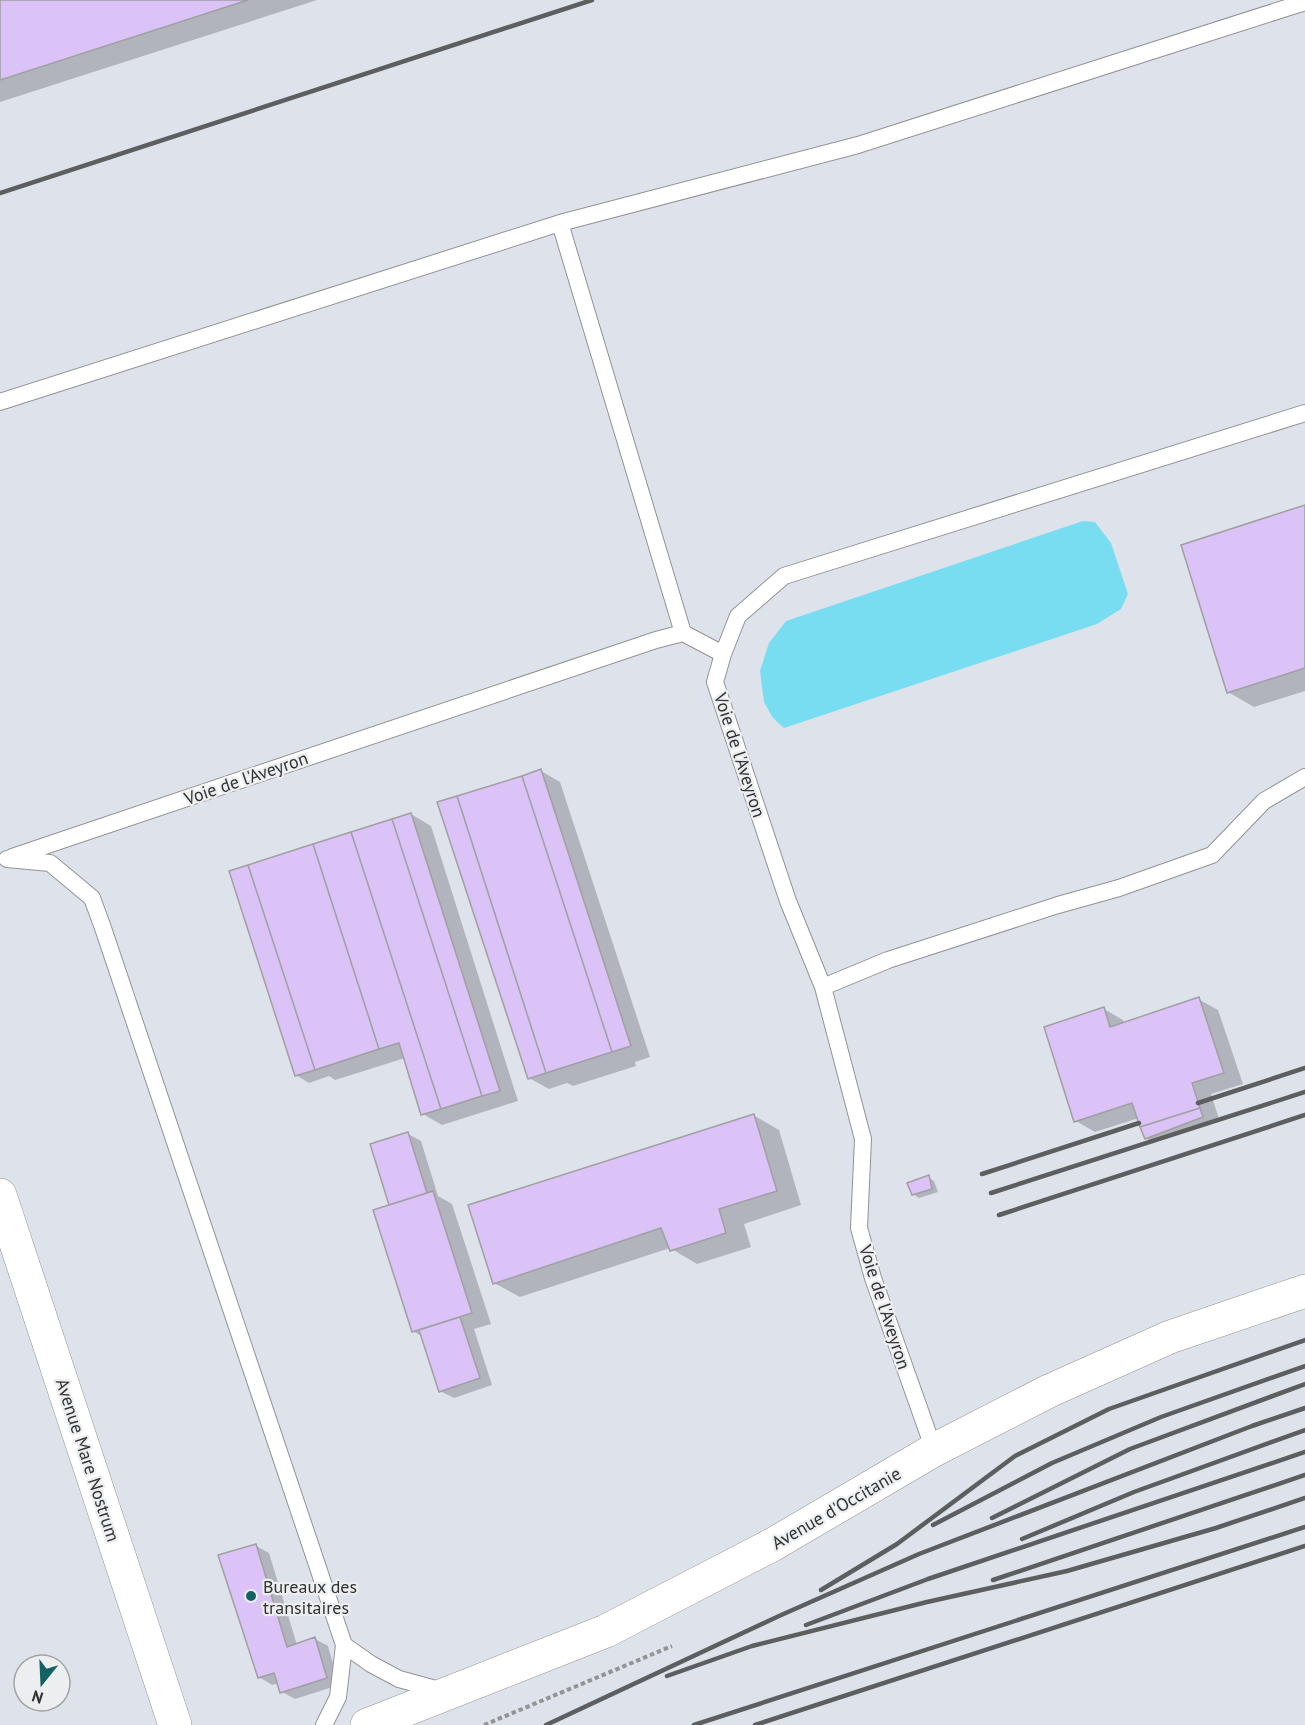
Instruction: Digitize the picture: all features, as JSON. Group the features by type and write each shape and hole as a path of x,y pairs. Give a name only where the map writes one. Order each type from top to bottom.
{"street":[{"name":"Avenue Mare Nostrum","path":"0,1195 175,1725"},
{"name":"Avenue d'Occitanie","path":"367,1725 606,1631 772,1545 934,1450 1049,1391 1170,1337 1305,1291"}],"lane":[{"path":"0,402 560,223 858,145 1305,2"},
{"path":"560,223 683,633 723,654"},
{"name":"Voie de l'Aveyron","path":"934,1450 873,1278 859,1228 863,1139 823,987 788,901 715,681 723,654 738,616 784,576 1305,413"},
{"name":"Voie de l'Aveyron","path":"4,860 644,644 683,633"},
{"path":"823,987 888,960 1058,905 1119,888 1212,855 1264,801 1305,777"},
{"path":"4,860 50,863 92,898 344,1645 338,1697 324,1725"},
{"path":"344,1645 371,1664 399,1679 448,1692"}],"path":[{"path":"484,1725 672,1646"}],"shaded area":[{"path":"0,0 1305,0 1305,1725 0,1725"}],"water":[{"path":"1083,521 1095,522 1111,543 1128,594 1121,609 1097,624 784,728 773,718 764,702 760,671 769,643 786,621"}],"building":[{"path":"0,0 248,0 0,80"},
{"path":"1305,505 1305,668 1227,693 1181,545"},
{"path":"541,769 631,1046 612,1052 522,776"},
{"path":"522,776 612,1052 546,1073 457,796"},
{"path":"457,796 546,1073 528,1079 437,802"},
{"path":"411,813 500,1091 482,1096 392,819"},
{"path":"392,819 482,1096 441,1109 351,832"},
{"path":"351,832 441,1109 421,1115 399,1043 379,1049 313,844"},
{"path":"313,844 379,1049 315,1070 248,865"},
{"path":"248,865 315,1070 295,1076 229,871"},
{"path":"1199,997 1224,1073 1192,1083 1200,1108 1140,1127 1132,1103 1074,1122 1044,1027 1104,1007 1110,1027"},
{"path":"1200,1108 1203,1117 1145,1139 1140,1127"},
{"path":"754,1114 777,1191 719,1209 726,1233 670,1251 661,1228 493,1284 468,1205"},
{"path":"408,1132 427,1193 389,1205 370,1144"},
{"path":"929,1175 932,1189 912,1195 907,1183"},
{"path":"433,1191 472,1313 412,1332 373,1210"},
{"path":"460,1317 480,1378 439,1392 419,1330"},
{"name":"Bureaux des transitaires","path":"256,1544 287,1647 315,1637 327,1678 280,1693 274,1673 258,1678 218,1555"}],"railway":[{"path":"0,193 592,0"},
{"path":"1198,1103 1305,1068"},
{"path":"991,1193 1305,1092"},
{"path":"999,1215 1305,1115"},
{"path":"982,1174 1139,1123"},
{"path":"821,1590 897,1544 1015,1456 1109,1409 1305,1340"},
{"path":"933,1525 1052,1463 1161,1417 1305,1366"},
{"path":"992,1518 1130,1449 1305,1384"},
{"path":"546,1725 779,1616 919,1554 1252,1426 1305,1408"},
{"path":"1022,1539 1134,1492 1305,1430"},
{"path":"806,1625 928,1579 1305,1452"},
{"path":"993,1580 1305,1475"},
{"path":"667,1676 752,1646 927,1602 1067,1571 1216,1528 1305,1498"},
{"path":"694,1725 1305,1527"},
{"path":"755,1725 1305,1546"}],"place":[{"name":"Bureaux des transitaires","path":"251,1596"}]}
